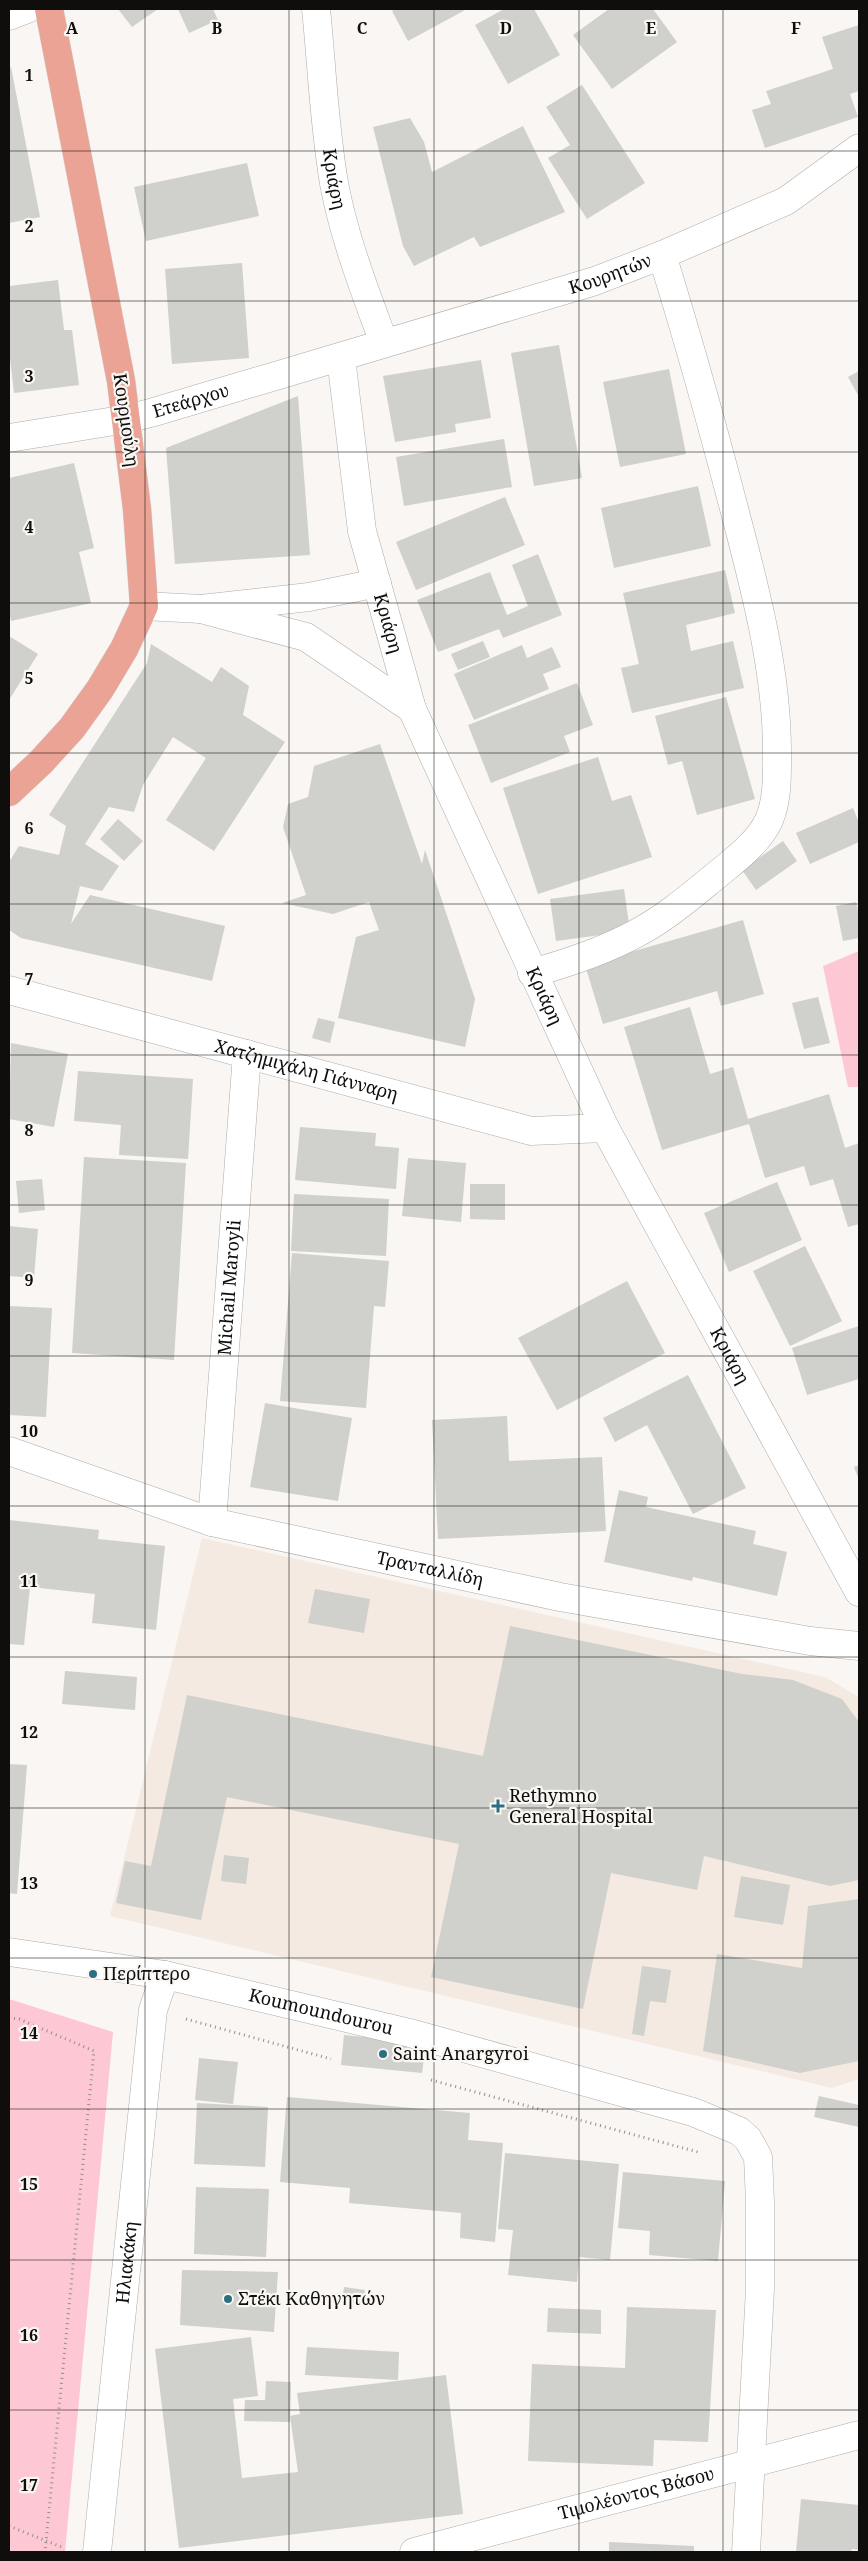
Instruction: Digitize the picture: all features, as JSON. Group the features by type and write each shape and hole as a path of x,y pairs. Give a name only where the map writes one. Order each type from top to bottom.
{"main road":[{"name":"Κουρμούλη","path":"49,9 127,419 144,606"},
{"path":"9,792 72,728 100,689 124,649 144,606"}],"street":[{"path":"9,16 27,9"},
{"name":"Κριάρη","path":"316,9 325,124 334,185 358,270 384,343"},
{"name":"Κουρητών","path":"341,358 384,343 594,281 662,255 786,202 859,148"},
{"path":"532,973 575,960 622,941 673,910 735,860 760,836 768,822 775,800 777,774 775,711 753,584 703,392 662,255"},
{"name":"Ετεάρχου","path":"9,438 127,419 341,358"},
{"name":"Κριάρη","path":"341,358 362,532 412,709 605,1128 859,1589"},
{"path":"144,606 201,609 309,596 377,583"},
{"path":"201,609 306,637 412,709"},
{"name":"Χατζημιχάλη Γιάνναρη","path":"9,990 531,1131 605,1128"},
{"name":"Michail Maroyli","path":"212,1522 247,1054"},
{"name":"Τρανταλλίδη","path":"9,1451 212,1522 560,1597 810,1641 859,1646"},
{"name":"Koumoundourou","path":"9,1952 165,1975 410,2033 693,2112 739,2131 748,2139 758,2157 760,2289 750,2465"},
{"name":"Ηλιακάκη","path":"97,2552 153,2010 165,1975"},
{"name":"Τιμολέοντος Βάσου","path":"414,2552 859,2436"},
{"path":"746,2552 750,2465"}],"path":[{"path":"9,2018 19,2019 94,2051 45,2552"},
{"path":"186,2019 332,2059"},
{"path":"431,2080 707,2155"},
{"path":"9,2526 65,2549"}],"shaded area":[{"path":"859,951 859,1087 848,1087 823,966"},
{"name":"Rethymno General Hospital","path":"202,1538 825,1677 859,1697 859,2079 832,2088 110,1916"},
{"path":"9,1999 113,2032 65,2552 9,2552"}],"building":[{"path":"118,9 158,9 132,27"},
{"path":"178,9 213,9 218,20 189,33"},
{"path":"396,9 467,9 408,41 392,11"},
{"path":"504,9 534,9 560,55 508,84 475,25"},
{"path":"609,9 653,9 677,42 612,89 573,35"},
{"path":"859,25 859,91 850,94 858,117 765,148 752,110 771,104 766,91 833,69 822,37"},
{"path":"11,67 40,217 9,223 9,68"},
{"path":"582,85 645,183 587,219 548,158 570,145 546,107"},
{"path":"410,118 424,142 432,172 523,126 565,212 480,247 474,237 414,266 403,246 373,127"},
{"path":"247,163 259,216 146,241 134,187"},
{"path":"242,263 249,358 172,364 165,269"},
{"path":"58,280 64,330 72,330 79,385 14,393 9,350 9,286"},
{"path":"559,345 582,478 534,486 511,353"},
{"path":"481,360 491,418 455,424 456,432 395,442 383,376"},
{"path":"669,369 686,454 620,467 603,382"},
{"path":"859,371 859,397 848,377"},
{"path":"298,396 310,555 175,564 166,448"},
{"path":"504,439 512,487 404,506 396,457"},
{"path":"74,463 94,548 79,552 91,603 11,621 9,612 9,478"},
{"path":"698,486 711,546 614,568 601,508"},
{"path":"505,497 525,545 416,590 396,542"},
{"path":"538,554 562,615 503,638 499,629 438,652 417,600 490,572 507,615 528,606 512,565"},
{"path":"725,570 735,613 686,625 691,651 733,641 744,688 632,713 621,668 639,664 623,593"},
{"path":"9,636 38,654 9,700"},
{"path":"483,641 490,657 458,670 451,654"},
{"path":"151,644 212,682 221,667 249,686 243,715 285,742 214,851 166,820 206,758 173,737 143,785 134,812 109,807 85,844 119,866 102,891 80,886 71,924 90,895 225,926 212,981 21,938 9,930 9,862 19,846 59,855 66,826 49,815 147,663"},
{"path":"522,645 527,658 552,647 561,667 543,674 549,689 474,720 454,674"},
{"path":"577,683 593,725 564,736 570,752 491,783 468,725"},
{"path":"726,697 755,799 697,815 682,761 668,765 655,716"},
{"path":"380,744 422,864 425,850 475,999 465,1047 338,1018 356,937 379,930 369,902 333,914 282,903 306,895 283,827 288,804 308,797 314,766"},
{"path":"598,757 612,801 631,795 652,857 538,894 503,788"},
{"path":"853,808 859,823 859,842 810,864 796,833"},
{"path":"118,819 143,841 124,861 100,839"},
{"path":"783,841 797,861 756,890 742,870"},
{"path":"624,889 630,931 556,941 550,899"},
{"path":"856,902 859,915 859,938 843,941 836,906"},
{"path":"743,920 764,994 721,1006 717,991 603,1024 585,965"},
{"path":"818,997 830,1043 804,1049 792,1003"},
{"path":"690,1007 710,1074 733,1067 748,1119 829,1094 845,1148 859,1143 859,1224 848,1227 833,1179 810,1186 804,1166 765,1178 749,1124 662,1150 624,1027"},
{"path":"318,1018 335,1022 330,1043 312,1038"},
{"path":"11,1043 68,1054 54,1127 9,1119"},
{"path":"78,1071 193,1079 188,1159 119,1155 121,1125 74,1121"},
{"path":"300,1127 376,1133 375,1146 399,1148 396,1189 295,1180"},
{"path":"84,1157 186,1163 174,1360 72,1353"},
{"path":"408,1158 466,1163 461,1222 402,1216"},
{"path":"42,1179 45,1210 19,1213 16,1181"},
{"path":"777,1182 802,1240 729,1272 704,1213"},
{"path":"470,1184 505,1184 505,1220 470,1219"},
{"path":"294,1194 389,1199 386,1256 291,1251"},
{"path":"9,1226 38,1229 34,1278 9,1276"},
{"path":"805,1246 842,1321 790,1346 753,1271"},
{"path":"292,1253 389,1261 385,1307 374,1306 366,1408 280,1401"},
{"path":"627,1281 665,1353 557,1410 518,1338"},
{"path":"9,1306 52,1308 46,1417 9,1415"},
{"path":"859,1326 859,1379 807,1395 792,1348"},
{"path":"688,1375 746,1488 693,1514 647,1425 615,1442 603,1418"},
{"path":"265,1403 352,1418 338,1501 250,1487"},
{"path":"507,1416 509,1461 602,1457 606,1531 438,1539 432,1420"},
{"path":"859,1465 859,1480 854,1467"},
{"path":"619,1490 648,1497 646,1507 756,1531 753,1544 787,1552 777,1596 693,1577 692,1581 604,1562"},
{"path":"9,1520 99,1530 98,1539 165,1546 156,1630 92,1623 95,1594 30,1587 24,1645 9,1644"},
{"path":"315,1589 370,1599 364,1633 308,1623"},
{"path":"510,1626 742,1674 793,1680 842,1699 859,1722 859,1880 830,1886 704,1856 697,1890 611,1873 583,2009 431,1977 459,1844 227,1797 201,1920 116,1903 125,1861 151,1866 187,1695 483,1756"},
{"path":"65,1671 137,1677 135,1710 62,1704"},
{"path":"9,1764 27,1765 17,1894 9,1893"},
{"path":"224,1855 249,1858 246,1884 221,1881"},
{"path":"741,1876 790,1885 783,1925 734,1917"},
{"path":"859,1899 859,2061 800,2073 703,2051 717,1954 802,1968 808,1906"},
{"path":"642,1966 671,1970 666,2003 650,2001 644,2036 632,2034"},
{"name":"Saint Anargyroi","path":"344,2035 426,2043 422,2073 341,2065"},
{"path":"199,2058 238,2062 233,2104 195,2100"},
{"path":"819,2096 859,2105 859,2127 814,2117"},
{"path":"287,2097 470,2113 468,2140 503,2143 495,2242 460,2238 461,2213 349,2203 350,2188 280,2182"},
{"path":"197,2103 268,2107 265,2167 194,2164"},
{"path":"505,2153 619,2164 610,2260 579,2257 577,2282 508,2275 513,2230 498,2229"},
{"path":"623,2172 725,2181 718,2261 649,2255 650,2231 618,2228"},
{"path":"196,2187 269,2189 266,2257 194,2254"},
{"name":"Στέκι Καθηγητών","path":"182,2270 278,2272 274,2332 180,2325"},
{"path":"344,2287 365,2290 363,2305 342,2302"},
{"path":"627,2307 716,2310 708,2442 654,2440 653,2466 528,2461 532,2364 625,2368"},
{"path":"548,2308 601,2310 601,2334 547,2332"},
{"path":"251,2337 258,2396 233,2399 242,2478 298,2472 290,2416 300,2414 297,2393 446,2375 463,2514 179,2548 155,2349"},
{"path":"307,2347 399,2352 398,2380 305,2375"},
{"path":"266,2381 291,2382 290,2422 244,2421 245,2400 265,2400"},
{"path":"801,2499 859,2505 859,2550 852,2549 851,2552 796,2552"},
{"path":"609,2542 694,2546 694,2552 609,2552"}],"place":[{"name":"Rethymno General Hospital","path":"498,1806"},
{"name":"Περίπτερο","path":"93,1974"},
{"name":"Saint Anargyroi","path":"383,2054"},
{"name":"Στέκι Καθηγητών","path":"228,2299"}]}
